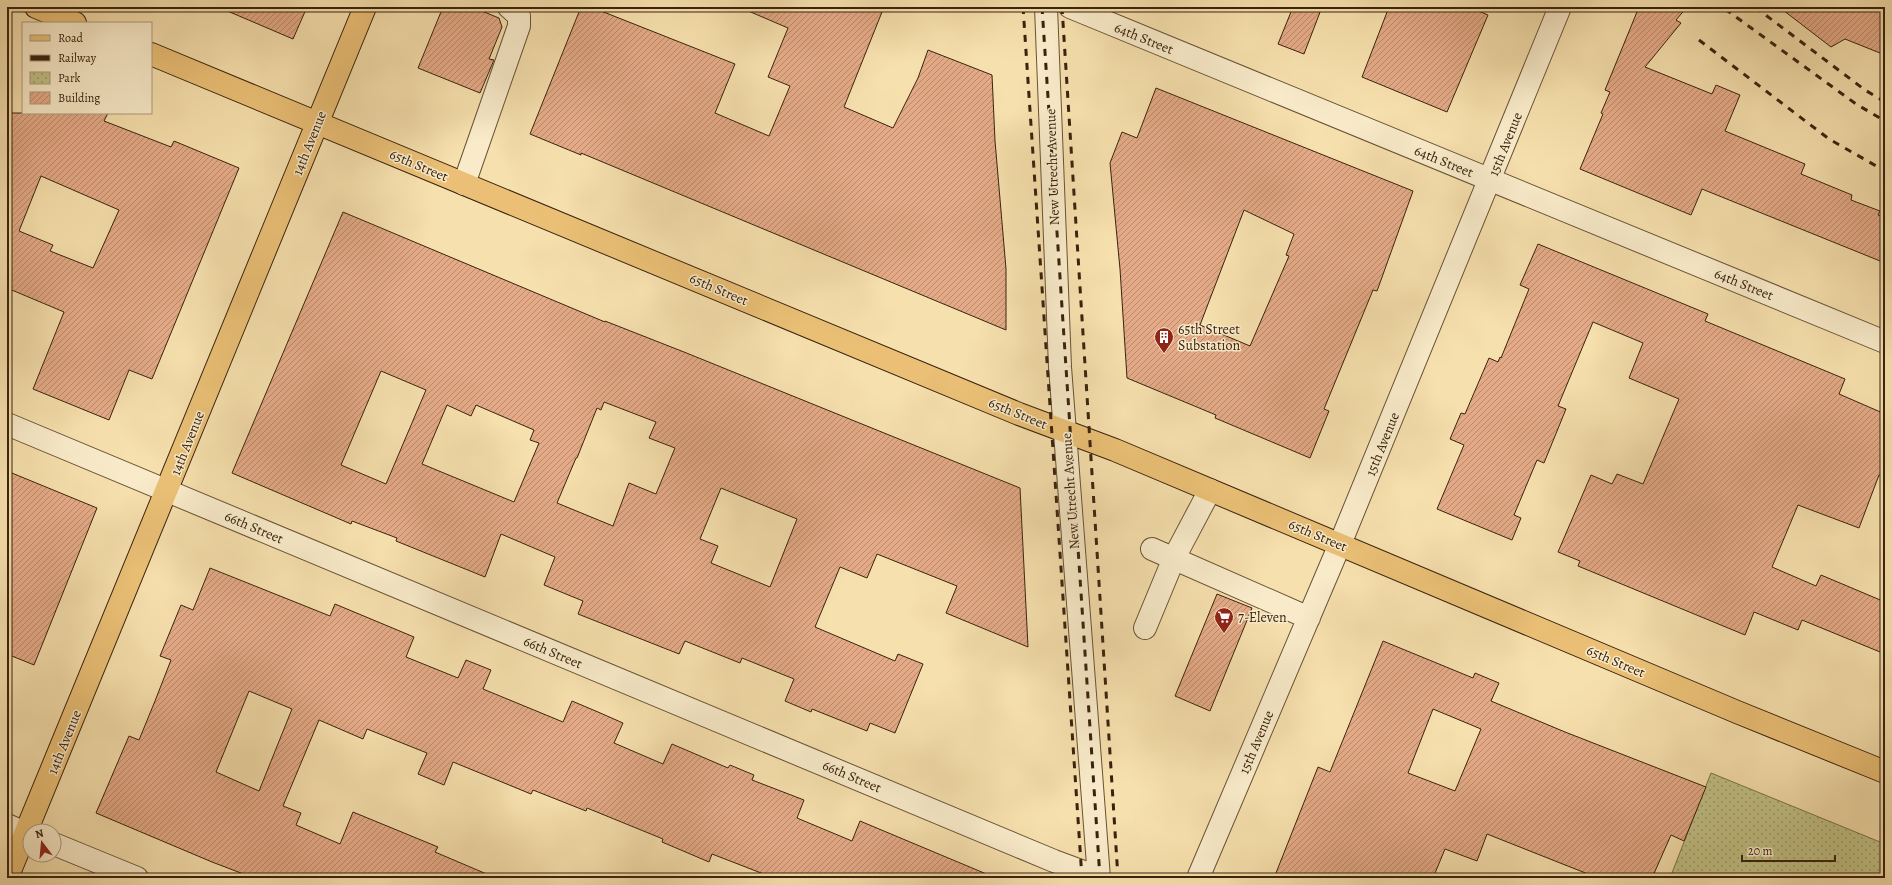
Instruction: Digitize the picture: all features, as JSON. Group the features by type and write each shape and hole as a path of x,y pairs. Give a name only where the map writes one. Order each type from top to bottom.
{"main road":[{"path":"36,7 73,22"},
{"name":"14th Avenue","path":"7,878 21,831 167,491 365,7"},
{"name":"65th Street","path":"152,54 997,405 1115,450 1737,712 1885,772"}],"street":[{"name":"New Utrecht Avenue","path":"1046,7 1060,367 1100,878"},
{"name":"64th Street","path":"1070,7 1885,342"},
{"name":"15th Avenue","path":"1198,878 1340,544 1560,7"},
{"path":"464,184 520,26 514,12"},
{"name":"66th Street","path":"7,424 1054,861 1100,878"},
{"path":"1145,628 1174,558 1210,490"},
{"path":"1152,549 1309,618"},
{"path":"62,847 136,878"}],"green space":[{"path":"1711,773 1885,844 1885,878 1670,878"}],"building":[{"path":"218,7 307,7 293,39"},
{"path":"443,7 472,7 499,18 502,27 489,59 494,60 480,93 418,68"},
{"path":"581,7 591,7 735,64 715,113 769,136 790,86 768,77 788,28 739,7 884,7 844,107 893,128 918,78 928,50 992,75 995,141 1006,269 1006,330 581,153 581,155 530,134"},
{"path":"1293,7 1322,7 1304,54 1278,44"},
{"path":"1389,7 1469,7 1488,15 1447,112 1362,77"},
{"path":"1639,7 1687,7 1676,20 1681,23 1645,67 1712,94 1716,85 1740,95 1725,131 1805,164 1801,174 1852,195 1851,200 1880,211 1878,215 1885,218 1885,263 1702,189 1691,215 1580,169 1603,114 1601,113 1610,92 1605,90"},
{"path":"1779,7 1885,7 1885,55 1845,39 1831,47"},
{"path":"1156,88 1413,191 1377,291 1373,290 1324,409 1329,411 1310,458 1215,418 1216,415 1127,378 1120,269 1110,163 1122,132 1137,138","holes":["1244,210 1294,234 1286,255 1289,256 1250,346 1200,325"]},
{"path":"7,113 108,114 104,121 171,147 174,141 239,168 152,379 129,370 109,420 33,389 64,312 7,288","holes":["41,176 119,210 93,268 50,251 53,245 19,231"]},
{"path":"343,212 605,322 684,352 1020,488 1028,647 946,613 957,586 877,554 867,578 840,567 815,627 895,661 898,654 923,664 895,733 870,723 867,731 812,709 811,712 785,701 794,679 742,658 740,663 685,641 679,654 578,614 583,601 544,585 555,557 501,534 485,577 396,541 397,538 352,521 351,524 232,473","holes":["381,371 426,390 386,484 341,465","604,402 656,422 649,438 675,448 656,494 629,483 613,526 557,503 597,408 601,410","447,405 471,416 476,405 534,430 530,440 539,443 514,502 422,464","721,488 797,519 770,587 711,563 718,546 700,539"]},
{"path":"1538,244 1708,314 1705,321 1845,379 1839,394 1885,414 1885,477 1879,475 1859,528 1798,505 1772,567 1816,586 1821,575 1885,602 1885,654 1802,620 1798,630 1754,612 1745,635 1578,566 1580,561 1558,552 1591,475 1612,484 1617,474 1643,484 1679,399 1629,378 1643,343 1593,322 1558,406 1566,409 1544,463 1537,460 1514,515 1521,518 1512,540 1437,509 1464,445 1450,439 1461,413 1465,414 1489,358 1498,362 1500,357 1501,358 1529,289 1520,285"},
{"path":"7,471 97,508 34,665 7,654"},
{"path":"210,568 330,616 335,604 414,637 406,657 458,678 466,660 491,670 483,689 563,722 572,701 623,723 614,743 663,764 672,744 728,768 730,765 754,775 752,780 804,800 797,818 852,841 860,821 996,878 774,878 712,854 709,862 662,842 663,839 587,808 586,811 533,790 531,794 453,762 444,785 418,774 427,753 367,729 363,739 319,720 283,806 301,813 296,825 340,844 353,812 438,847 435,852 496,878 254,878 96,813 129,736 139,740 155,701 171,660 160,656 181,605 193,610","holes":["249,691 292,709 259,791 216,772"]},
{"path":"1217,594 1252,608 1210,711 1175,696"},
{"path":"1383,641 1473,678 1475,673 1499,683 1491,701 1565,732 1706,787 1684,841 1671,835 1652,878 1598,878 1487,834 1477,861 1445,849 1433,878 1274,878 1318,767 1330,772","holes":["1433,709 1481,729 1455,791 1408,773"]}],"railway":[{"path":"1023,7 1082,878"},
{"path":"1042,7 1100,878"},
{"path":"1062,7 1118,878"},
{"path":"1755,7 1865,90 1885,102"},
{"path":"1725,9 1856,104 1885,121"},
{"path":"1699,40 1829,139 1885,171"}],"place":[{"name":"65th Street Substation","path":"1164,354"},
{"name":"7-Eleven","path":"1224,634"}]}
